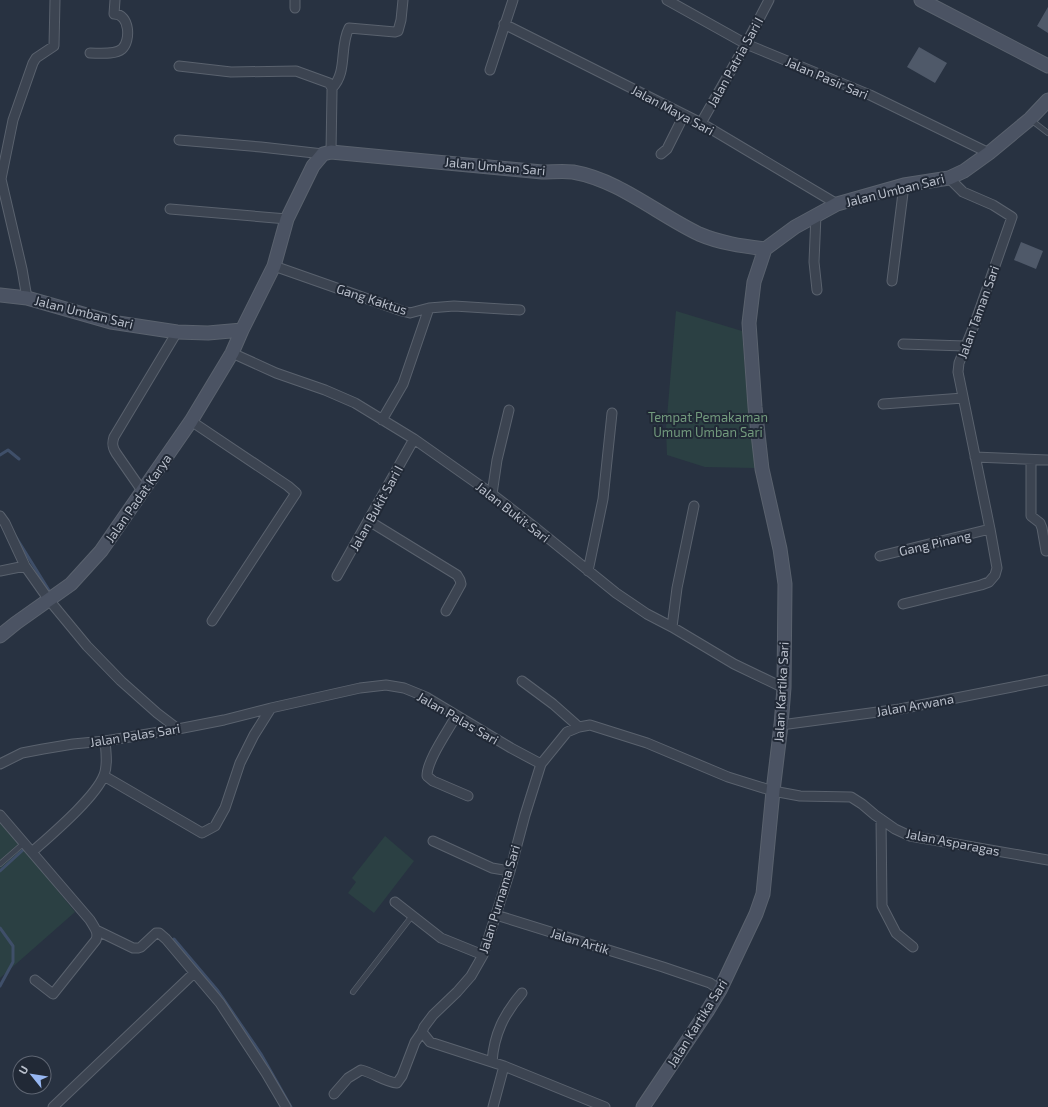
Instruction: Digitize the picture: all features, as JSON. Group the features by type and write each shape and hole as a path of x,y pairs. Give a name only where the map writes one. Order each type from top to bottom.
{"street":[{"path":"27,298 22,268 1,179 4,145 33,63 36,58 54,46 55,0"},
{"path":"90,53 115,52 120,50 126,42 128,26 122,17 118,14 114,14 115,0"},
{"path":"242,330 274,266 287,219 313,166 327,153 332,88 337,82 341,73 343,49 348,28 395,32 399,29 403,0"},
{"path":"490,70 513,0"},
{"name":"Jalan Pasir Sari","path":"667,0 746,44 870,95 989,153"},
{"name":"Jalan Patria Sari I","path":"701,123 769,0"},
{"path":"921,0 1048,66"},
{"name":"Jalan Maya Sari","path":"504,24 701,123 837,204"},
{"path":"179,66 231,72 296,71 329,83 332,88"},
{"name":"Jalan Umban Sari","path":"327,153 542,172 572,172 589,176 612,186 699,234 724,243 765,249 795,227 816,214 837,204 904,185 949,178 964,171 989,153 1030,119 1048,100"},
{"path":"660,154 667,149 684,115"},
{"path":"179,140 327,153"},
{"name":"Jalan Taman Sari","path":"903,604 989,582 994,575 996,568 990,529 958,372 959,363 975,324 1012,217 993,205 963,192 949,178"},
{"path":"892,281 904,185"},
{"path":"170,209 287,219"},
{"path":"816,214 814,262 817,290"},
{"name":"Jalan Kartika Sari","path":"643,1107 720,990 756,914 763,894 784,688 785,584 780,549 762,469 755,407 749,323 754,282 765,249"},
{"name":"Gang Kaktus","path":"274,266 410,313 430,308 454,306 520,310"},
{"name":"Jalan Umban Sari","path":"0,294 27,298 111,322 177,332 242,330"},
{"path":"382,420 403,384 430,308"},
{"name":"Jalan Padat Karya","path":"0,636 71,584 101,551 192,421 232,353 242,330"},
{"path":"143,492 116,453 112,442 177,332"},
{"path":"903,344 965,346"},
{"name":"Jalan Bukit Sari","path":"232,353 276,373 325,390 355,403 414,439 492,494 616,594 647,614 734,664 784,688"},
{"path":"883,404 963,398"},
{"path":"492,494 497,460 509,410"},
{"path":"588,571 603,499 612,413"},
{"path":"192,421 288,486 296,493 212,621"},
{"name":"Jalan Bukit Sari I","path":"337,576 414,439"},
{"path":"975,457 1048,460"},
{"path":"1031,460 1031,516 1040,523 1046,551"},
{"path":"672,627 677,588 694,506"},
{"path":"0,516 5,523 25,566 49,600 87,646 121,681 157,713 178,729"},
{"path":"369,521 457,575 460,580 460,584 446,611"},
{"name":"Gang Pinang","path":"880,556 990,529"},
{"path":"0,571 25,566"},
{"name":"Jalan Arwana","path":"781,725 900,709 1048,680"},
{"path":"522,682 553,704 578,727"},
{"name":"Jalan Palas Sari","path":"0,764 22,753 178,729 224,720 360,688 386,685 404,688 426,697 456,716 541,764"},
{"path":"104,776 202,833 215,826 225,808 240,763 254,735 271,708"},
{"path":"456,716 430,762 427,776 433,781 468,796"},
{"path":"541,764 567,732 578,727 590,725 640,741 728,777 773,791"},
{"path":"32,852 88,798 99,785 106,769 105,741"},
{"name":"Jalan Purnama Sari","path":"334,1094 348,1078 361,1070 397,1084 402,1076 415,1042 424,1027 433,1015 471,976 483,954 496,915 541,764"},
{"name":"Jalan Asparagas","path":"773,791 800,796 851,798 862,804 881,820 910,836 1048,860"},
{"path":"0,815 90,920 98,936 53,994 34,980"},
{"path":"881,820 882,906 896,933 913,947"},
{"path":"433,841 492,868 510,871"},
{"path":"395,902 441,938 483,954"},
{"name":"Jalan Artik","path":"496,915 663,967 710,983 720,990"},
{"path":"96,930 133,948 141,947 154,933 159,933 166,939 220,1003 266,1073 286,1107"},
{"path":"53,1107 194,973"},
{"path":"492,1062 493,1046 502,1024 513,1004 522,993"},
{"path":"422,1032 430,1042 504,1066 605,1107"},
{"path":"493,1107 504,1066"}],"lane":[{"path":"1030,119 1048,133"},
{"path":"0,864 24,843"},
{"path":"354,992 412,916"}],"green space":[{"name":"Tempat Pemakaman Umum Umban Sari","path":"676,311 742,331 749,422 756,468 705,467 667,455 666,429"},
{"path":"0,819 75,912 0,978"},
{"path":"385,836 414,861 374,913 348,893 356,882 352,878"}],"building":[{"path":"1048,7 1048,33 1037,26"},
{"path":"919,47 947,63 935,83 907,67"},
{"path":"1021,242 1043,251 1036,269 1014,260"}],"waterway":[{"path":"0,455 8,450 19,459"},
{"path":"14,534 50,592"},
{"path":"0,871 23,850"},
{"path":"0,928 13,946 13,962 0,986"},
{"path":"174,939 218,991 261,1054 291,1107"}]}
